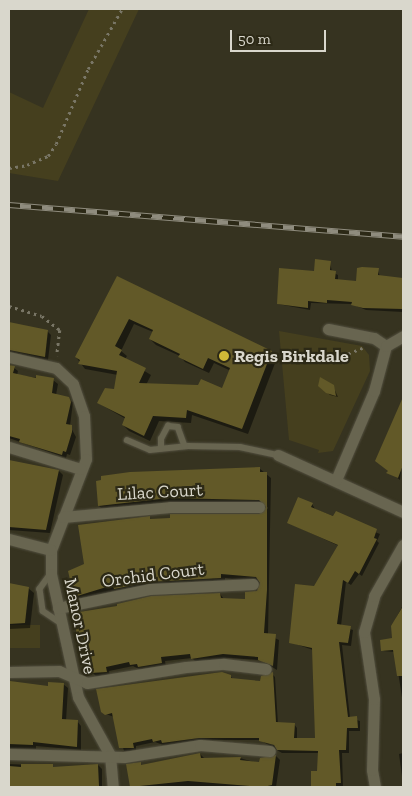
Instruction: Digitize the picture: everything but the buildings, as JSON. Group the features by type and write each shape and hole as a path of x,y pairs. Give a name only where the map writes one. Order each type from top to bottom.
{"street":[{"path":"328,329 374,338 386,346"},
{"path":"336,480 374,391 386,346 403,336"},
{"path":"9,357 56,368"},
{"name":"Manor Drive","path":"56,368 74,384 84,416 88,448 51,550 51,574 78,698 110,755 113,787"},
{"path":"9,447 81,469"},
{"path":"278,455 403,512"},
{"name":"Lilac Court","path":"62,517 170,507 260,507"},
{"path":"9,539 51,550"},
{"path":"375,787 372,770 374,698 364,632 374,596 403,545"},
{"name":"Orchid Court","path":"58,608 150,589 253,584"},
{"path":"9,672 60,671 74,680 87,683 160,669 214,665 266,670"},
{"path":"9,754 110,755 124,757 200,745 270,751"}],"lane":[{"path":"161,449 161,440 168,426 178,427 185,446"},
{"path":"127,440 144,449 185,446 240,447 278,455"},
{"path":"51,574 40,589 43,611 61,623"}],"path":[{"path":"9,168 27,165 48,156 88,69 122,9"},
{"path":"9,306 42,316 60,330 56,368"},
{"path":"330,361 360,350 370,342"}],"shaded area":[{"path":"89,9 139,9 58,181 9,173 9,92 43,108"},
{"path":"279,331 362,346 369,355 370,371 333,451 318,453 319,450 289,440"},
{"path":"9,625 40,625 40,648 9,648"}],"railway":[{"path":"9,205 403,237"}],"place":[{"name":"Regis Birkdale","path":"224,356"}]}
